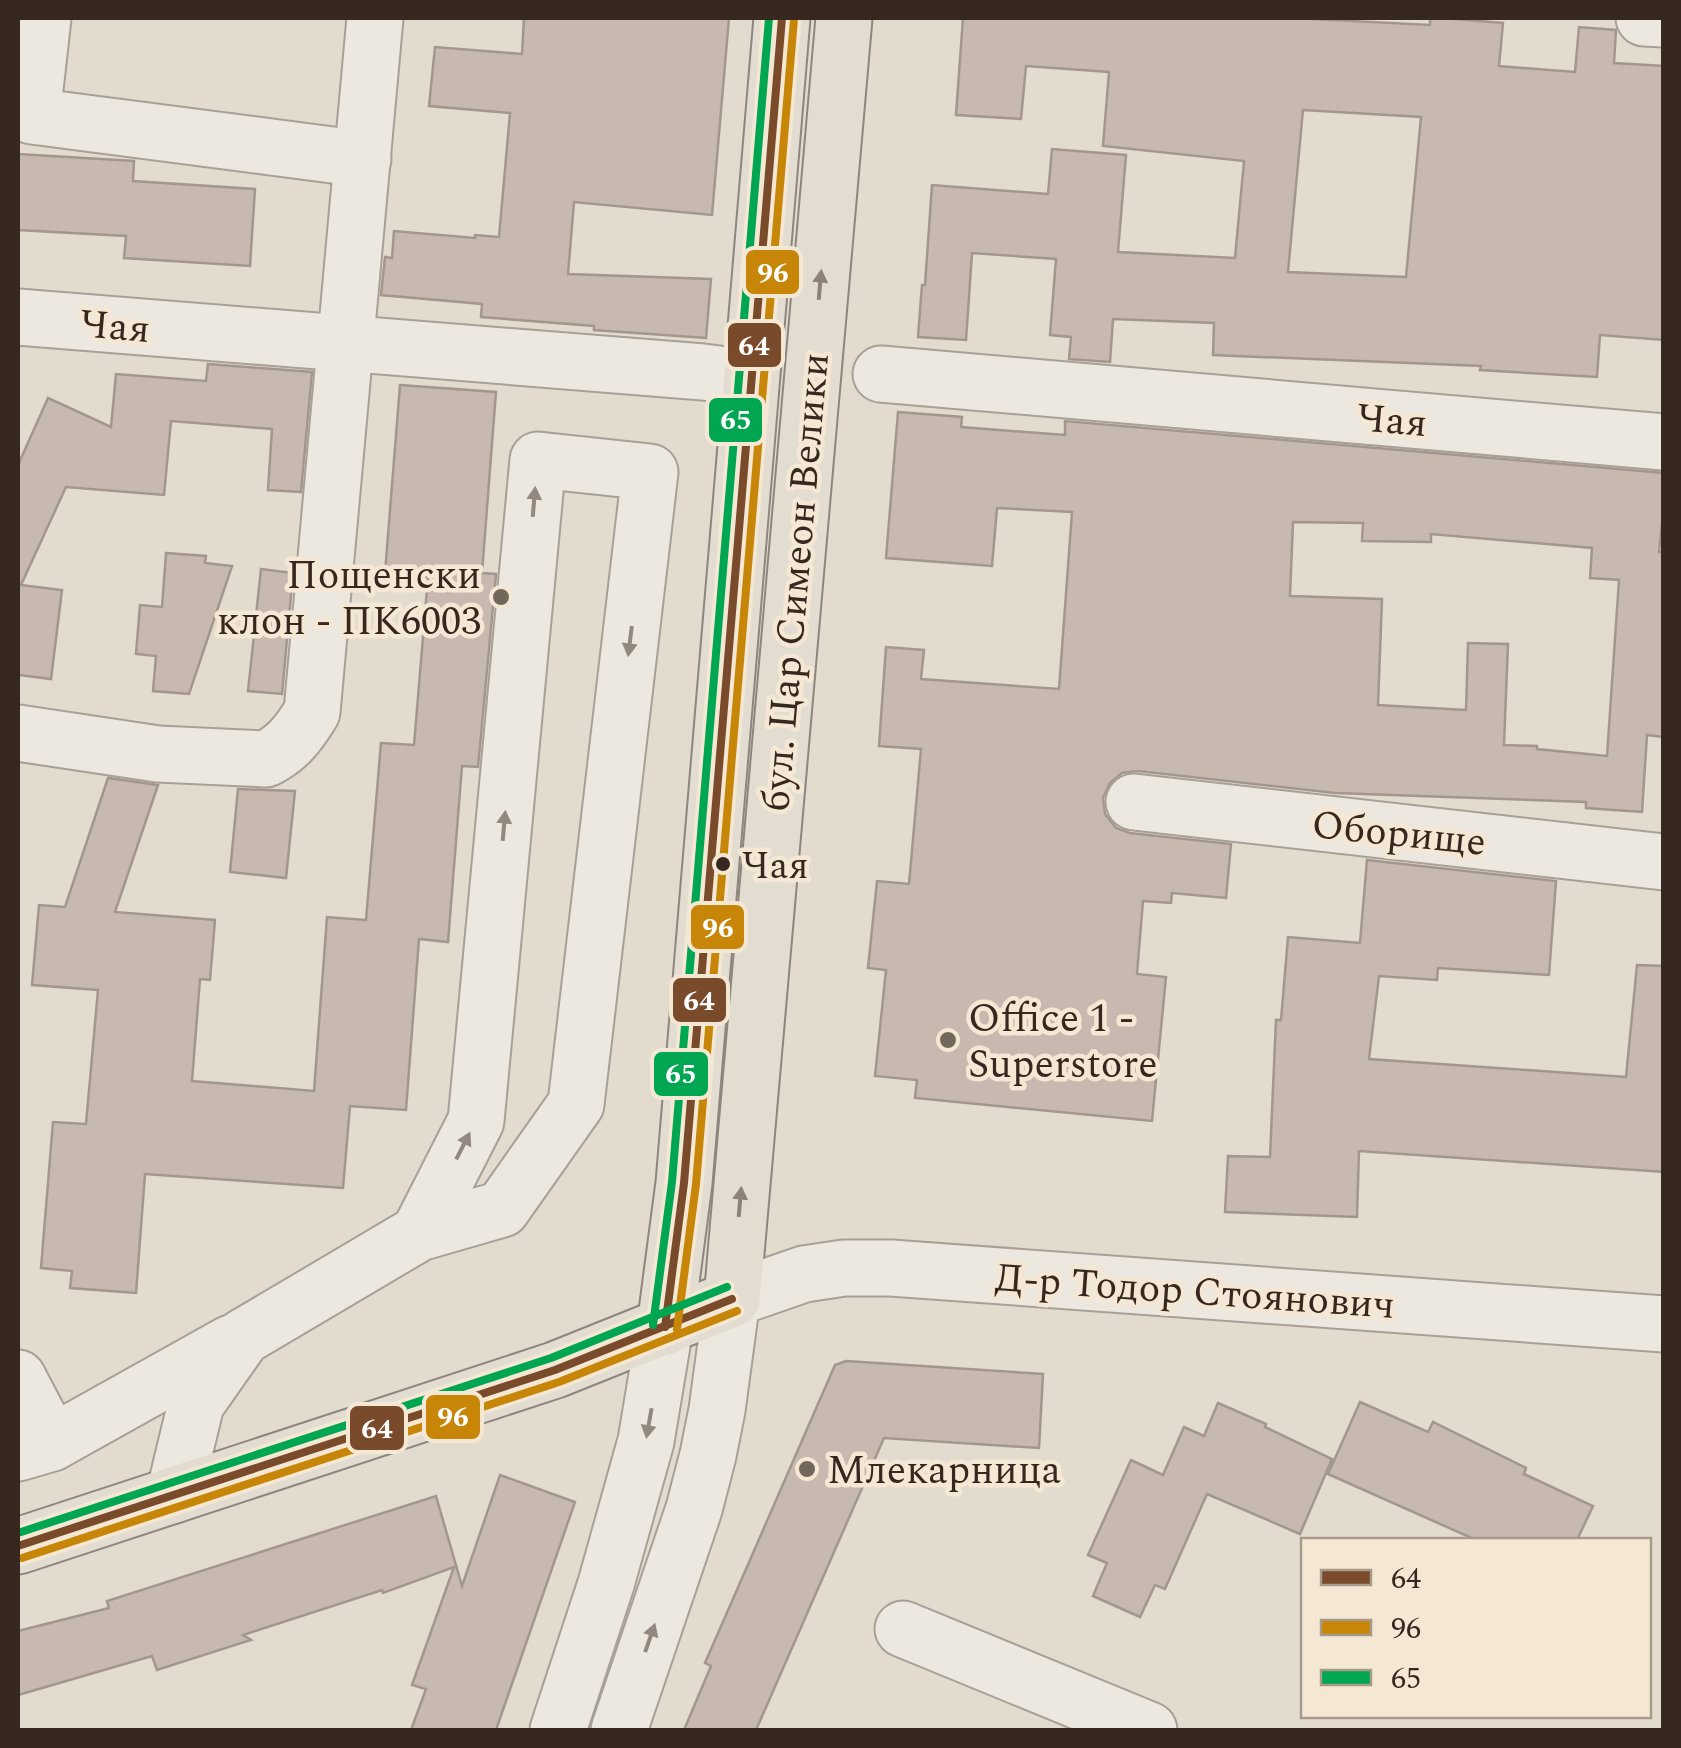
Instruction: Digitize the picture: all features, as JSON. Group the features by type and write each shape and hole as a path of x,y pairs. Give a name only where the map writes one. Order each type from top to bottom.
{"main road":[{"name":"бул. Цар Симеон Велики","path":"665,1327 684,1183 782,18"},
{"name":"бул. Цар Симеон Велики","path":"732,1299 844,18"},
{"path":"18,1546 555,1370 732,1299"}],"street":[{"path":"43,18 32,116 363,159"},
{"path":"18,733 158,754 266,758 282,751 297,736 312,712 375,18"},
{"path":"1644,18 1664,19"},
{"name":"Чая","path":"18,317 750,378"},
{"name":"Чая","path":"881,374 1664,442"},
{"path":"18,1378 35,1448 242,1337 419,1233 502,1209 576,1104 650,472 538,460 476,1121 419,1233"},
{"name":"Оборище","path":"1134,802 1664,862"},
{"name":"Д-р Тодор Стоянович","path":"732,1299 804,1274 844,1268 891,1268 1664,1324"},
{"name":"бул. Цар Симеон Велики","path":"619,1730 708,1455 732,1299"},
{"name":"бул. Цар Симеон Велики","path":"558,1730 606,1584 646,1441 665,1327"},
{"path":"174,1495 196,1404 242,1337"},
{"path":"904,1629 1149,1730"}],"building":[{"path":"524,18 729,18 712,215 574,202 568,274 711,279 706,338 481,317 482,304 381,295 385,257 392,258 394,231 499,237 510,113 429,106 435,47 522,54"},
{"path":"963,18 1293,18 1430,25 1430,18 1442,18 1503,23 1499,66 1575,72 1579,27 1616,30 1614,63 1664,66 1664,340 1600,335 1597,377 1480,370 1481,366 1213,355 1214,323 1113,319 1110,362 1069,359 1071,337 1050,335 1056,259 972,253 966,340 918,337 932,185 1048,194 1052,149 1126,155 1118,252 1235,258 1244,161 1103,146 1109,72 1026,66 1021,119 956,115","holes":["1303,110 1421,117 1406,277 1288,272"]},
{"path":"18,154 134,161 133,181 255,189 250,266 124,258 126,236 18,230"},
{"path":"208,364 312,372 301,492 268,490 272,429 171,421 164,495 66,487 21,585 62,590 51,679 18,675 18,465 48,398 111,427 116,374 206,381"},
{"path":"400,385 496,392 482,573 496,574 478,767 462,766 448,942 419,939 406,1110 350,1106 343,1188 145,1174 136,1293 70,1288 72,1271 41,1268 53,1122 86,1124 98,990 32,985 39,905 65,907 108,778 158,785 115,912 215,920 210,980 200,979 192,1081 314,1091 327,917 366,920 381,743 414,745 428,577 385,573"},
{"path":"898,412 962,417 961,427 1065,435 1065,421 1664,473 1659,552 1664,552 1664,737 1647,735 1642,812 1586,808 1586,802 1335,793 1138,771 1122,773 1110,783 1103,798 1105,814 1116,828 1130,833 1231,844 1226,898 1172,893 1171,903 1143,901 1137,974 1166,977 1152,1121 915,1098 917,1080 875,1076 886,970 868,968 877,881 909,884 921,749 879,746 886,647 924,650 921,679 1059,689 1072,512 997,508 992,566 886,558","holes":["1293,522 1363,523 1362,541 1431,542 1431,534 1592,548 1590,578 1619,580 1607,756 1504,745 1508,644 1468,643 1466,710 1378,705 1382,599 1290,596"]},
{"path":"166,553 206,556 205,563 232,566 189,694 153,691 156,656 136,654 140,605 162,607"},
{"path":"261,569 293,573 282,694 248,691"},
{"path":"238,789 295,791 286,878 230,872"},
{"path":"1367,860 1556,881 1549,975 1438,968 1437,980 1379,976 1369,1059 1626,1077 1637,965 1664,966 1664,1172 1359,1151 1357,1217 1225,1212 1228,1156 1270,1157 1276,1020 1281,1020 1288,937 1360,943"},
{"path":"846,1361 1043,1374 1039,1448 884,1438 756,1730 684,1730 711,1666 705,1663 835,1365"},
{"path":"1360,1402 1428,1432 1433,1422 1526,1468 1524,1474 1593,1506 1578,1538 1472,1538 1328,1474"},
{"path":"1218,1403 1332,1459 1300,1534 1207,1494 1165,1589 1155,1585 1140,1617 1093,1596 1107,1563 1088,1555 1131,1460 1163,1475 1184,1427 1204,1436"},
{"path":"500,1475 575,1502 496,1730 411,1730 426,1689 412,1685 454,1567 243,1635 251,1640 157,1670 152,1656 18,1695 18,1631 109,1608 107,1601 436,1496 462,1586"}],"transit line":[{"name":"65","path":"653,1325 672,1182 769,18"},
{"name":"64","path":"665,1327 684,1183 782,18"},
{"name":"96","path":"677,1329 696,1184 794,19"},
{"name":"65","path":"18,1533 551,1358 727,1287"},
{"name":"64","path":"18,1546 555,1370 732,1299"},
{"name":"96","path":"22,1558 559,1382 737,1311"}],"place":[{"name":"Пощенски клон - ПК6003","path":"501,597"},
{"name":"Чая","path":"723,864"},
{"name":"Office 1 - Superstore","path":"948,1040"},
{"name":"Млекарница","path":"807,1469"}]}
